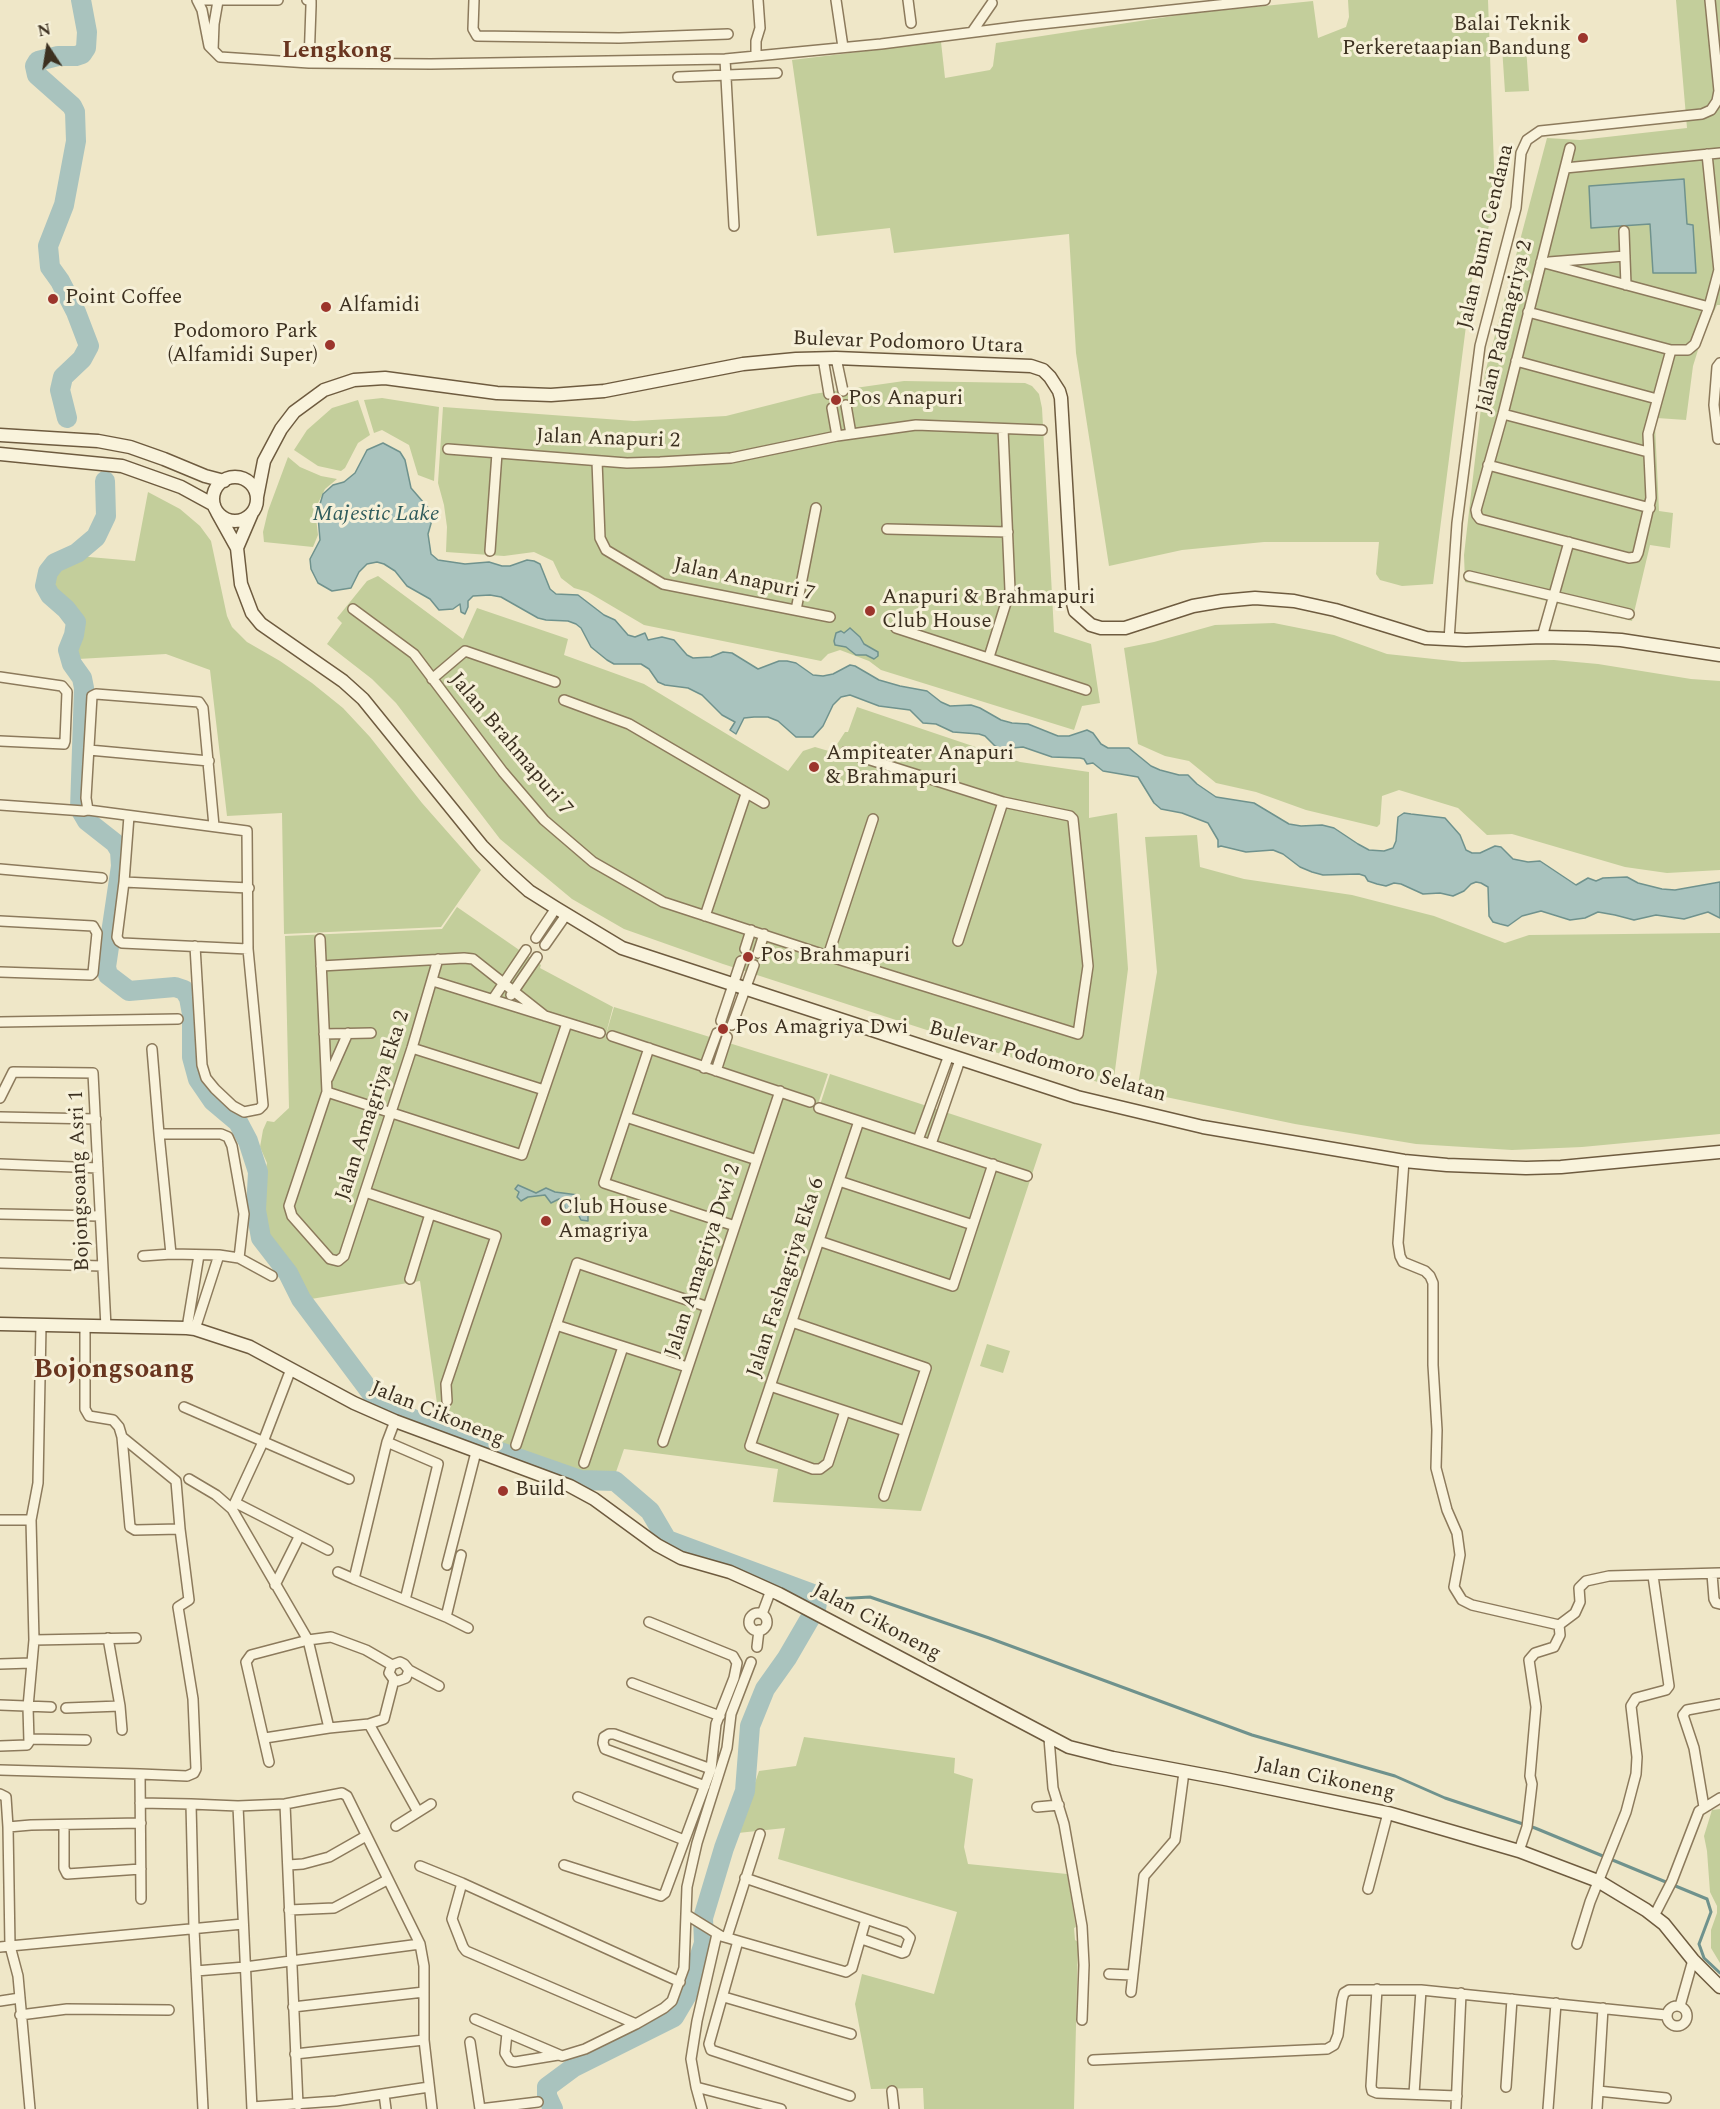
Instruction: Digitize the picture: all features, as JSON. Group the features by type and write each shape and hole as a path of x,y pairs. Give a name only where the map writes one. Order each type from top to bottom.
{"street":[{"path":"197,0 202,10 209,46 220,57 309,63 431,64 724,59 1265,0"},
{"path":"204,0 278,0"},
{"path":"309,63 312,0"},
{"path":"474,0 473,29 477,36 619,38 728,34"},
{"path":"756,56 756,41 760,28 758,0"},
{"path":"836,0 843,47"},
{"path":"908,0 911,23"},
{"name":"Jalan Bumi Cendana","path":"1449,640 1457,523 1480,346 1516,208 1521,153 1527,140 1540,130 1702,114 1711,110 1719,91 1716,23 1710,0"},
{"path":"213,52 218,1"},
{"path":"972,32 992,1"},
{"path":"724,59 734,226"},
{"path":"678,78 777,73"},
{"name":"Jalan Padmagriya 2","path":"1569,542 1480,519 1476,510 1503,414 1570,148"},
{"path":"1565,168 1720,153"},
{"path":"1528,312 1671,350 1688,350 1695,344 1709,306 1719,268 1707,154"},
{"path":"1624,231 1626,285"},
{"path":"1541,262 1625,256"},
{"path":"1541,262 1709,306"},
{"path":"1542,637 1569,542 1629,558 1636,557 1650,508 1648,434 1671,350"},
{"path":"823,358 829,394"},
{"name":"Bulevar Podomoro Utara","path":"256,497 264,461 281,429 294,412 324,390 354,380 385,378 497,393 551,395 604,391 743,364 823,358 1030,366 1043,370 1050,377 1061,398 1073,603 1075,611 1091,625 1101,628 1125,628 1193,606 1255,598 1294,601 1335,610 1413,634 1449,640 1542,637 1621,640 1720,655"},
{"path":"836,358 843,391"},
{"path":"1516,361 1657,399"},
{"path":"1718,439 1714,405 1717,368 1720,363"},
{"path":"846,405 851,434"},
{"path":"832,408 837,436"},
{"path":"1503,414 1648,452"},
{"name":"Jalan Anapuri 2","path":"448,448 597,461 660,462 731,458 837,436 916,425 1042,430"},
{"path":"989,657 1010,590 1003,429"},
{"path":"0,435 98,441 130,447 189,470 227,479 244,480 250,484 256,497 253,511 248,516 235,521 222,517 215,508 181,487 122,466 0,454"},
{"path":"54,459 56,438"},
{"path":"490,550 497,453"},
{"path":"215,508 214,491 227,479 250,470 264,461"},
{"name":"Jalan Anapuri 7","path":"597,461 600,538 606,550 663,584 830,617"},
{"path":"1488,465 1650,508"},
{"path":"181,487 190,486 192,483 189,470"},
{"name":"Bulevar Podomoro Selatan","path":"215,508 237,548 241,584 252,612 261,624 343,681 363,699 482,846 529,891 622,948 1077,1097 1179,1122 1404,1161 1447,1165 1526,1168 1720,1152"},
{"path":"796,610 816,508"},
{"name":"Bulevar Podomoro Selatan","path":"237,548 253,511"},
{"path":"887,529 1008,532"},
{"path":"1469,576 1629,614"},
{"name":"Jalan Brahmapuri 7","path":"353,609 414,654 503,772 544,820 593,861 663,902 1077,1034 1088,966 1074,823 1070,816 1003,802"},
{"path":"896,628 1086,690"},
{"path":"432,679 465,651 555,682"},
{"path":"0,677 62,686 68,692 64,744 60,746 0,741"},
{"path":"82,810 92,696 96,694 199,702 203,708 214,826"},
{"path":"564,700 629,724 764,803"},
{"path":"89,750 208,761"},
{"path":"845,752 1003,802 958,941"},
{"path":"705,916 746,794"},
{"path":"0,806 82,810 247,831 248,949 263,1105 259,1109 244,1112 233,1106 206,1078 202,1065 195,946"},
{"path":"129,816 117,937 119,941 122,943 248,949"},
{"path":"828,956 873,819"},
{"path":"0,869 102,878"},
{"path":"124,882 249,888"},
{"path":"536,938 561,912"},
{"path":"545,945 561,912"},
{"path":"0,921 93,927 97,933 91,975 0,972"},
{"path":"745,949 751,930"},
{"path":"758,953 764,934"},
{"path":"320,939 327,1092 522,1155 567,1023"},
{"path":"493,999 526,950"},
{"path":"505,1003 537,957"},
{"name":"Jalan Amagriya Eka 2","path":"327,1092 289,1206 292,1216 330,1260 338,1261 344,1256 412,1048 438,959"},
{"path":"321,966 473,959 545,1016"},
{"path":"721,1021 741,961"},
{"path":"732,1025 754,965"},
{"path":"433,981 600,1033"},
{"path":"0,1022 178,1019"},
{"path":"327,1080 348,1033"},
{"path":"324,1034 371,1033"},
{"path":"705,1068 717,1033"},
{"path":"612,1036 810,1101"},
{"path":"716,1071 727,1037"},
{"path":"412,1048 544,1090"},
{"path":"649,1048 604,1183 735,1226"},
{"path":"152,1049 171,1254"},
{"path":"918,1140 954,1058"},
{"path":"931,1144 954,1058"},
{"name":"Bojongsoang Asri 1","path":"0,1098 14,1072 91,1071 94,1076 106,1327"},
{"name":"Jalan Amagriya Dwi 2","path":"663,1442 780,1091"},
{"path":"819,1108 1027,1176"},
{"path":"0,1117 96,1119"},
{"path":"626,1118 757,1160"},
{"name":"Jalan Fashagriya Eka 6","path":"845,1411 828,1463 820,1469 813,1469 750,1446 859,1121"},
{"path":"159,1134 221,1134 228,1137 232,1146 244,1214 239,1258"},
{"path":"1404,1161 1398,1244 1403,1262 1425,1271 1433,1283 1436,1468 1459,1544 1460,1556 1454,1587 1462,1600 1472,1605 1559,1626"},
{"path":"0,1164 98,1168"},
{"path":"819,1241 953,1286 993,1164"},
{"path":"838,1181 973,1225"},
{"path":"364,1192 496,1236 446,1384 447,1401"},
{"path":"0,1214 100,1216"},
{"path":"410,1279 430,1214"},
{"path":"143,1256 171,1254 219,1255 239,1258 272,1276"},
{"path":"191,1328 199,1255"},
{"path":"191,1328 219,1255"},
{"path":"0,1263 102,1266"},
{"path":"516,1445 577,1263 708,1307"},
{"path":"792,1322 926,1368 884,1496"},
{"name":"Jalan Cikoneng","path":"0,1324 191,1328 250,1347 354,1403 395,1421 570,1486 594,1499 681,1558 730,1572 771,1590 1069,1748 1388,1814 1519,1851 1598,1881 1654,1916 1720,1987"},
{"path":"0,1746 27,1745 29,1739 28,1707 34,1640 31,1520 38,1483 41,1325"},
{"path":"556,1325 687,1367"},
{"path":"85,1326 85,1408 89,1416 113,1420 117,1423 122,1437 130,1527 135,1530 180,1528"},
{"path":"584,1463 623,1347"},
{"path":"234,1506 263,1442 291,1369"},
{"path":"770,1386 905,1431"},
{"path":"184,1407 349,1479"},
{"path":"354,1579 387,1442 395,1421"},
{"path":"0,1770 187,1776 194,1773 196,1769 193,1699 178,1607 189,1600 176,1481 122,1437"},
{"path":"387,1442 438,1464 405,1600"},
{"path":"447,1565 476,1452"},
{"path":"189,1479 234,1506 328,1550"},
{"path":"234,1506 275,1585 308,1640 329,1728"},
{"path":"0,1520 31,1520"},
{"path":"275,1585 299,1537"},
{"path":"446,1617 461,1555"},
{"path":"338,1572 468,1628"},
{"path":"1559,1626 1575,1613 1580,1602 1579,1588 1586,1581 1609,1576 1716,1573 1714,1599 1720,1604"},
{"path":"1577,1944 1598,1881 1626,1812 1636,1774 1637,1757 1631,1706 1636,1698 1666,1690 1669,1686 1653,1576"},
{"path":"757,1647 759,1630 767,1623 762,1614 771,1590"},
{"path":"564,1865 655,1896 661,1896 665,1893 708,1778 716,1724 734,1678 737,1663 732,1656 648,1622"},
{"path":"1519,1851 1528,1824 1536,1707 1529,1660 1535,1653 1554,1647 1560,1635 1559,1626"},
{"path":"269,1762 246,1662 248,1658 308,1640 331,1637 346,1641 392,1665 400,1662 408,1670 439,1686"},
{"path":"108,1638 122,1730"},
{"path":"34,1640 136,1638"},
{"path":"507,2033 506,2053 510,2061 569,2055 636,2024 672,2001 684,1968 687,1887 690,1872 727,1748 731,1714 751,1662"},
{"path":"0,1664 31,1664"},
{"path":"265,1738 369,1724 384,1719 394,1680 389,1673 392,1665"},
{"path":"394,1680 406,1678 408,1670"},
{"path":"632,1683 720,1716"},
{"path":"1704,1807 1694,1748 1683,1715 1687,1710 1720,1704"},
{"path":"0,1705 51,1707"},
{"path":"66,1708 120,1706"},
{"path":"369,1724 418,1812"},
{"path":"708,1778 614,1734 604,1737 605,1749 718,1781"},
{"path":"29,1739 86,1740"},
{"path":"1052,1739 1053,1788 1064,1824 1083,1926 1082,2020"},
{"path":"1131,1992 1144,1876 1175,1840 1184,1772"},
{"path":"140,1774 141,1899"},
{"path":"140,1803 238,1806 285,1804 342,1793 347,1796 420,1944 424,1966 424,2040 432,2109"},
{"path":"0,1794 6,1797 10,1946 18,1976 30,2109"},
{"path":"578,1797 684,1840"},
{"path":"1654,1916 1672,1881 1699,1811 1720,1798"},
{"path":"191,1804 194,1929 203,2109"},
{"path":"285,1804 296,2054 292,2107"},
{"path":"396,1827 431,1804"},
{"path":"1037,1807 1059,1805"},
{"path":"238,1806 252,2108 337,2105 429,2087"},
{"path":"1368,1889 1388,1814"},
{"path":"8,1827 141,1823"},
{"path":"64,1825 64,1868 67,1874 141,1869"},
{"path":"727,1937 760,1834"},
{"path":"288,1865 303,1864 329,1857 366,1836"},
{"path":"420,1866 680,1982"},
{"path":"745,1878 904,1932 910,1938 905,1952 902,1953 862,1939"},
{"path":"290,1910 334,1908 387,1880"},
{"path":"462,1883 452,1919 466,1951 636,2024"},
{"path":"687,1915 713,1931 738,1941 846,1972 852,1968 867,1919"},
{"path":"0,1947 243,1924"},
{"path":"702,2109 691,2059 713,1931"},
{"path":"738,1941 709,2044 713,2052 850,2096"},
{"path":"196,1971 245,1967 420,1944"},
{"path":"1680,2006 1693,1960"},
{"path":"1109,1974 1132,1975"},
{"path":"1377,1989 1372,2091 1457,2096"},
{"path":"1093,2060 1327,2049 1334,2045 1338,2035 1344,1993 1349,1990 1422,1990 1461,1993 1666,2015"},
{"path":"1414,2094 1422,1990"},
{"path":"293,2007 424,1992"},
{"path":"1456,2109 1461,1993"},
{"path":"723,1997 851,2034"},
{"path":"0,2001 20,1998"},
{"path":"1506,2086 1512,1999"},
{"path":"1548,2109 1556,2003"},
{"path":"1666,2015 1674,2026 1683,2024 1687,2017 1686,2012 1680,2006"},
{"path":"1666,2015 1671,2007 1680,2006"},
{"path":"1597,2109 1603,2008"},
{"path":"20,2015 67,2009 169,2010"},
{"path":"475,2019 558,2055"},
{"path":"296,2054 424,2040"},
{"path":"470,2042 480,2109 538,2102"},
{"path":"696,2087 781,2109"},
{"path":"892,2091 894,2109"},
{"path":"1598,2091 1666,2098"},
{"path":"384,2094 386,2109"}],"green space":[{"path":"1348,0 1488,0 1495,194 1487,235 1472,279 1433,584 1402,586 1380,580 1376,574 1379,542 1264,542 1182,550 1109,566 1076,353 1069,234 894,253 890,228 817,236 792,60 941,42 945,78 990,70 993,66 996,43 1186,14 1313,1 1318,38 1346,27 1349,17"},
{"path":"1676,0 1720,0 1720,305 1717,305 1703,334 1693,366 1686,420 1657,418 1655,426 1659,511 1673,513 1670,548 1650,545 1632,621 1465,582 1464,555 1485,373 1547,138 1580,140 1687,128"},
{"path":"1526,46 1529,91 1505,92 1502,47"},
{"path":"904,381 1025,383 1032,386 1039,394 1042,408 1054,632 1091,644 1100,703 1082,706 1074,730 881,670 869,661 840,650 828,654 821,661 644,625 588,592 574,588 561,578 553,561 534,552 504,556 446,552 447,527 438,483 443,407 634,421 726,416 813,394"},
{"path":"382,398 439,407 434,481 418,475 409,445 382,430 374,433 364,400"},
{"path":"358,400 370,435 358,443 345,468 341,471 318,466 294,450 307,430 332,408"},
{"path":"288,457 300,467 321,476 337,479 325,489 318,503 316,518 318,535 313,547 264,542 263,532 268,511"},
{"path":"148,492 180,509 200,526 211,541 227,616 232,627 247,642 312,683 343,708 481,870 441,927 284,934 282,813 227,816 210,670 166,654 78,659 76,665 72,654 80,632 79,619 73,609 61,601 50,589 48,579 53,571 66,561 78,556 135,561"},
{"path":"378,576 463,639 477,608 568,639 564,655 644,684 788,771 803,751 815,747 832,752 845,732 848,732 857,707 1020,762 1089,772 1089,818 1117,813 1128,969 1113,1086 1038,1066 723,964 624,929 572,899 500,839 396,703 372,679 327,644 342,623 337,618 367,581"},
{"path":"1274,623 1334,635 1387,654 1462,662 1554,660 1720,681 1720,870 1667,873 1625,867 1512,834 1487,835 1458,808 1399,790 1382,796 1380,824 1377,827 1306,810 1256,792 1216,783 1189,761 1165,756 1138,744 1124,648 1215,625"},
{"path":"1197,835 1200,867 1244,879 1352,895 1434,916 1505,943 1529,935 1720,933 1720,1134 1582,1147 1512,1150 1416,1144 1295,1124 1137,1091 1157,972 1145,837"},
{"path":"457,907 541,965 540,968 613,1007 604,1041 614,1007 828,1074 816,1110 818,1111 830,1074 1042,1144 921,1511 773,1502 778,1469 624,1449 615,1475 591,1479 440,1425 420,1281 305,1300 295,1274 258,1230 260,1193 267,1163 260,1147 263,1130 267,1121 274,1122 289,1108 285,936 442,929"},
{"path":"987,1344 1010,1351 1003,1373 980,1366"},
{"path":"804,1737 955,1758 954,1773 973,1779 964,1847 968,1864 1067,1874 1076,1927 1074,1928 1075,1940 1078,1942 1074,2109 924,2109 923,2088 871,2089 855,2004 862,1974 934,1994 957,1912 778,1859 785,1828 738,1833 759,1771 796,1766"},
{"path":"1720,1809 1720,1963 1711,1948 1711,1930 1717,1906 1710,1892 1704,1836 1712,1810"}],"water":[{"path":"1684,179 1687,224 1693,225 1696,273 1653,273 1650,224 1591,228 1589,186"},
{"name":"Majestic Lake","path":"383,443 400,452 405,460 411,488 430,510 432,520 428,534 431,554 438,560 465,564 489,562 502,566 510,566 527,560 534,561 540,564 550,589 556,594 578,595 604,615 615,620 628,635 635,637 645,633 648,640 662,637 674,640 687,655 693,658 711,657 723,652 732,653 758,669 779,661 787,661 796,663 813,675 823,676 833,674 850,665 855,666 879,680 927,691 950,706 971,705 1001,720 1028,724 1058,736 1069,736 1087,730 1108,748 1129,748 1151,766 1179,775 1188,775 1216,797 1254,803 1289,824 1322,825 1334,828 1369,850 1384,851 1393,848 1396,841 1398,817 1404,813 1445,818 1460,835 1466,850 1480,853 1495,846 1501,847 1513,859 1528,862 1540,861 1576,885 1588,878 1596,881 1603,878 1627,877 1638,883 1675,890 1720,882 1720,918 1708,912 1684,919 1656,915 1634,920 1598,912 1585,918 1570,920 1541,911 1522,916 1508,926 1493,922 1489,916 1488,887 1481,883 1471,884 1464,891 1453,896 1440,893 1423,894 1401,884 1394,883 1386,886 1377,884 1359,874 1323,875 1312,872 1273,850 1246,852 1218,847 1218,840 1208,823 1182,813 1161,809 1154,803 1138,777 1103,771 1093,763 1087,764 1084,759 1052,757 1023,747 1002,749 995,746 985,736 953,732 936,724 923,723 910,710 879,706 850,695 841,697 833,705 823,726 813,737 796,737 778,721 768,717 744,718 736,734 730,730 735,722 722,715 702,695 688,688 658,682 649,669 641,664 614,664 591,647 581,628 576,624 538,618 501,597 473,596 468,601 465,614 461,612 460,604 453,609 439,610 430,599 407,586 395,571 377,562 367,564 359,572 351,588 332,591 318,583 311,569 310,559 320,540 318,516 323,494 333,485 344,482 355,473 367,450"},
{"path":"850,628 864,644 878,652 878,656 874,659 866,655 856,655 846,647 835,645 836,633 841,631 844,633"},
{"path":"518,1185 536,1193 546,1188 555,1192 578,1195 581,1202 573,1203 570,1207 588,1215 588,1221 581,1220 578,1214 565,1210 564,1200 559,1199 551,1203 545,1195 528,1197 521,1201 517,1197 519,1192 515,1189"}],"waterway":[{"path":"67,418 60,390 63,377 82,359 89,346 76,312 50,267 48,246 64,205 76,141 75,112 72,106 37,75 35,66 38,61 82,54 86,48 87,32 81,0"},
{"path":"105,481 106,516 96,537 77,553 55,563 48,572 45,586 50,595 66,609 76,622 68,650 72,664 82,678 84,688 80,809 87,821 115,843 120,851 121,866 106,967 108,975 129,991 175,987 184,990 189,998 192,1014 192,1057 198,1079 213,1101 238,1122 248,1141 258,1172 256,1210 261,1238 288,1273 301,1299 381,1406 463,1439 580,1480 615,1481 650,1511 667,1540 818,1596 816,1609"},
{"path":"818,1600 870,1597 989,1638 1252,1735 1395,1776 1445,1798 1535,1828 1707,1899 1711,1912 1699,1944 1704,1958 1720,1973"},
{"path":"553,2109 547,2096 547,2087 574,2067 674,2017 687,1995 704,1943 703,1918 724,1848 745,1791 750,1726 765,1689 787,1658 812,1615"}],"place":[{"name":"Balai Teknik Perkeretaapian Bandung","path":"1583,38"},
{"name":"Point Coffee","path":"53,299"},
{"name":"Alfamidi","path":"326,307"},
{"name":"Podomoro Park (Alfamidi Super)","path":"330,345"},
{"name":"Pos Anapuri","path":"836,400"},
{"name":"Anapuri & Brahmapuri Club House","path":"870,611"},
{"name":"Ampiteater Anapuri & Brahmapuri","path":"814,767"},
{"name":"Pos Brahmapuri","path":"748,957"},
{"name":"Pos Amagriya Dwi","path":"723,1029"},
{"name":"Club House Amagriya","path":"546,1221"},
{"name":"Build","path":"503,1491"}],"district":[{"name":"Lengkong","path":"337,52"},
{"name":"Bojongsoang","path":"114,1372"}]}
